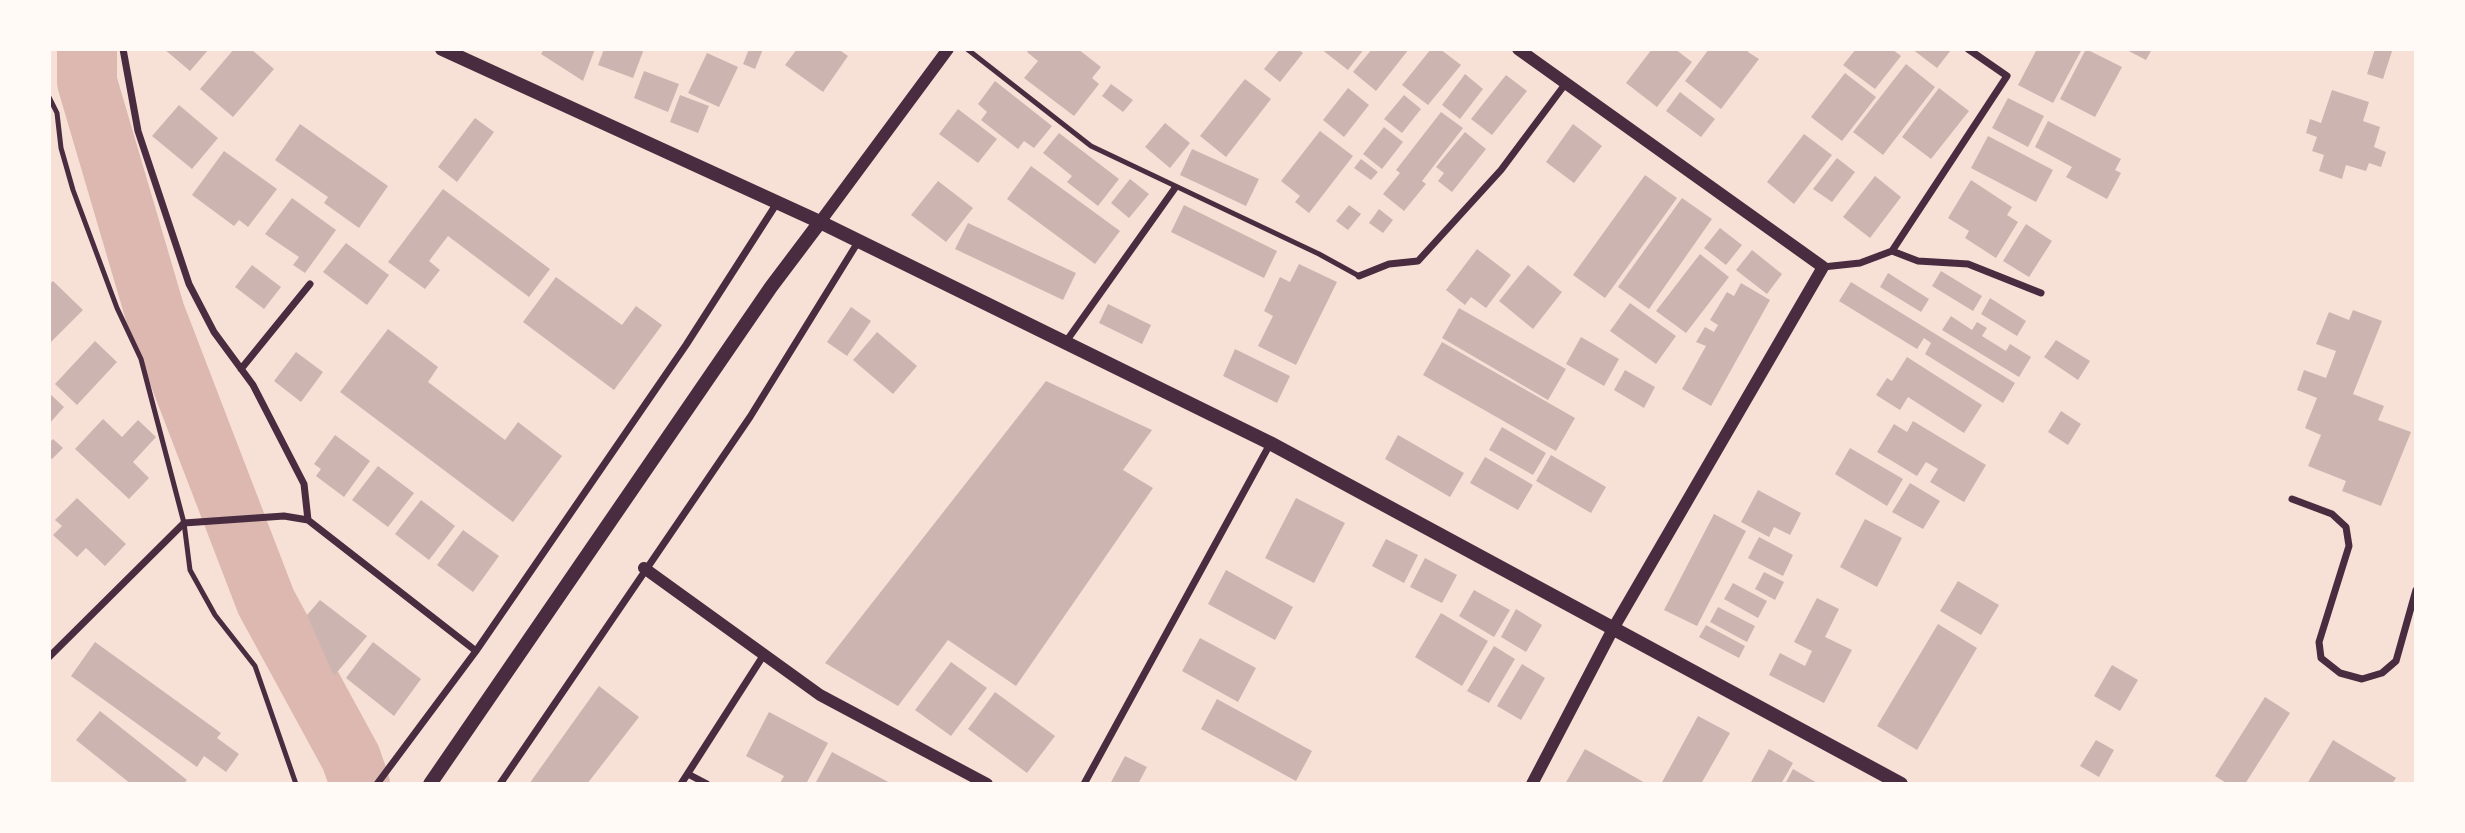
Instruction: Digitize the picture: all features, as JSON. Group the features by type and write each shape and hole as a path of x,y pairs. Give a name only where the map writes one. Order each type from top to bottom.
{"main road":[{"path":"442,49 820,222 1270,443 1901,784"},
{"path":"430,784 771,287 820,222"}],"street":[{"path":"123,49 138,131 189,284 214,332 253,385 304,484 308,520"},
{"path":"820,222 948,49"},
{"path":"1518,49 1823,267 1860,263 1892,251 2007,76 1968,49"},
{"path":"1359,276 1389,264 1418,261 1500,170 1566,83"},
{"path":"1065,343 1175,188"},
{"path":"377,784 476,651 686,345 778,203"},
{"path":"500,784 644,568 750,417 858,242"},
{"path":"1892,251 1918,261 1968,264 2041,293"},
{"path":"1532,784 1614,627 1823,267"},
{"path":"241,369 310,284"},
{"path":"1084,784 1270,443"},
{"path":"2292,499 2332,514 2346,527 2349,546 2319,642 2321,658 2340,673 2362,679 2382,673 2396,661 2416,590"},
{"path":"49,657 184,523 284,516 308,520 476,651"},
{"path":"644,568 820,695 987,784"},
{"path":"681,784 763,656"},
{"path":"688,774 707,784"}],"lane":[{"path":"967,49 1091,146 1175,188 1320,254 1359,276"},
{"path":"49,97 57,113 61,148 74,190 117,308 141,359 184,523 190,570 215,615 255,666 296,784"}],"building":[{"path":"164,49 209,49 190,71"},
{"path":"234,49 251,49 274,69 233,117 200,89"},
{"path":"544,49 595,49 583,81 541,54"},
{"path":"604,49 644,49 633,78 598,65"},
{"path":"749,49 763,49 755,69 743,64"},
{"path":"797,49 838,49 848,56 823,92 785,65"},
{"path":"1030,49 1078,49 1101,67 1092,78 1099,84 1074,116 1024,78 1038,61 1027,52"},
{"path":"1280,49 1298,49 1303,53 1280,82 1264,69"},
{"path":"1321,49 1364,49 1348,70"},
{"path":"1372,49 1409,49 1376,91 1353,72"},
{"path":"1431,49 1440,49 1461,65 1428,105 1402,85"},
{"path":"1652,49 1675,49 1692,62 1657,107 1626,83"},
{"path":"1709,49 1750,49 1748,52 1759,59 1721,109 1685,81"},
{"path":"1856,49 1892,49 1901,56 1875,89 1843,65"},
{"path":"1912,49 1950,49 1951,50 1937,68"},
{"path":"2037,49 2082,49 2053,103 2018,85"},
{"path":"2086,49 2122,67 2095,117 2060,99"},
{"path":"2125,49 2152,49 2146,60"},
{"path":"2375,49 2392,51 2383,79 2367,74"},
{"path":"707,53 738,67 719,107 688,93"},
{"path":"1906,64 1935,87 1883,155 1853,132"},
{"path":"644,71 679,84 668,112 634,98"},
{"path":"1845,73 1876,97 1842,141 1811,117"},
{"path":"1465,74 1483,89 1460,119 1442,105"},
{"path":"1506,75 1527,91 1492,135 1471,119"},
{"path":"1245,79 1271,99 1226,157 1200,136"},
{"path":"995,81 1052,126 1034,148 1024,141 1018,149 981,120 987,112 978,104"},
{"path":"1111,84 1133,100 1123,112 1102,96"},
{"path":"1348,88 1369,105 1344,137 1323,120"},
{"path":"1939,88 1969,111 1931,159 1902,137"},
{"path":"2332,90 2369,102 2363,121 2380,127 2374,147 2386,152 2381,167 2369,163 2366,171 2346,165 2342,179 2319,171 2324,155 2312,151 2317,137 2306,133 2310,119 2321,123"},
{"path":"1680,92 1715,119 1701,137 1666,111"},
{"path":"680,95 709,106 698,133 670,122"},
{"path":"1404,95 1421,109 1402,133 1384,119"},
{"path":"2008,98 2044,116 2028,147 1992,128"},
{"path":"179,105 218,138 192,169 152,136"},
{"path":"958,109 997,139 978,163 939,134"},
{"path":"1441,112 1463,128 1422,181 1426,184 1404,211 1383,194 1400,173 1396,170"},
{"path":"475,118 494,132 457,182 438,167"},
{"path":"2048,121 2121,159 2115,170 2121,173 2107,199 2066,177 2072,167 2035,147"},
{"path":"1165,123 1190,143 1170,168 1145,147"},
{"path":"300,124 388,186 359,228 324,203 328,197 275,160"},
{"path":"1573,124 1602,146 1574,183 1546,162"},
{"path":"1384,127 1403,142 1382,169 1363,154"},
{"path":"1320,131 1353,156 1309,213 1295,202 1300,196 1281,181"},
{"path":"1465,132 1486,149 1452,192 1438,181 1444,173 1436,167"},
{"path":"1059,133 1119,179 1098,206 1067,182 1072,176 1043,153"},
{"path":"1804,134 1832,155 1794,204 1767,182"},
{"path":"1988,136 2053,170 2036,202 1971,168"},
{"path":"1192,149 1259,179 1246,206 1180,175"},
{"path":"224,151 277,189 248,227 239,220 234,226 192,195"},
{"path":"1837,158 1855,172 1832,202 1813,189"},
{"path":"1361,159 1378,172 1371,180 1354,168"},
{"path":"1031,166 1120,231 1095,264 1007,199"},
{"path":"1645,175 1677,198 1605,298 1573,275"},
{"path":"1875,176 1901,197 1870,238 1843,217"},
{"path":"1130,179 1149,194 1129,218 1111,203"},
{"path":"1971,180 2012,207 2007,215 2018,222 1996,258 1965,238 1969,231 1948,218"},
{"path":"938,181 973,208 946,242 911,215"},
{"path":"443,189 550,269 529,297 448,236 429,261 440,270 425,289 388,262"},
{"path":"292,198 336,230 305,273 293,265 299,257 265,234"},
{"path":"1682,198 1712,219 1649,309 1618,287"},
{"path":"1184,205 1277,251 1264,278 1171,232"},
{"path":"1349,205 1361,214 1348,230 1336,221"},
{"path":"1379,209 1393,220 1383,233 1369,223"},
{"path":"968,223 1076,273 1063,300 955,249"},
{"path":"2026,224 2052,241 2029,277 2003,261"},
{"path":"1720,228 1742,245 1726,265 1704,248"},
{"path":"346,243 389,275 367,305 323,272"},
{"path":"1477,249 1511,275 1486,308 1471,297 1465,305 1446,290"},
{"path":"1752,250 1782,274 1767,294 1736,270"},
{"path":"1700,254 1729,277 1686,333 1656,311"},
{"path":"1299,264 1337,282 1296,365 1258,346 1273,316 1264,311 1280,277 1290,282"},
{"path":"252,265 281,287 264,309 235,287"},
{"path":"1528,265 1562,292 1533,329 1499,301"},
{"path":"1941,271 1982,296 1973,311 1932,286"},
{"path":"1888,273 1929,299 1921,312 1880,287"},
{"path":"556,277 622,325 636,306 662,325 614,390 523,322"},
{"path":"53,281 83,310 49,344 49,285"},
{"path":"1851,282 2015,383 2003,403 1925,354 1931,343 1924,338 1917,349 1839,301"},
{"path":"1741,283 1770,300 1711,406 1682,389 1706,346 1696,342 1705,327 1714,332 1718,325 1710,320 1727,292 1734,296"},
{"path":"1990,298 2026,321 2017,336 1981,314"},
{"path":"1630,303 1676,336 1656,364 1610,331"},
{"path":"1108,304 1151,325 1142,344 1099,323"},
{"path":"851,307 871,321 847,356 827,342"},
{"path":"1459,308 1566,369 1548,400 1442,338"},
{"path":"2353,310 2382,321 2353,394 2384,406 2378,420 2411,432 2381,506 2342,491 2346,481 2308,466 2321,435 2305,428 2317,398 2297,390 2304,370 2326,378 2336,351 2316,344 2329,312 2349,320"},
{"path":"1951,316 1972,330 1977,322 1987,328 1982,336 2006,351 2010,344 2031,357 2019,377 1942,330"},
{"path":"388,329 438,367 428,382 505,440 518,422 562,456 513,522 340,392"},
{"path":"877,332 917,366 893,394 853,360"},
{"path":"1581,337 1619,359 1604,386 1566,364"},
{"path":"2056,340 2090,361 2078,380 2044,357"},
{"path":"95,341 117,362 77,405 55,384"},
{"path":"1442,342 1575,418 1556,451 1423,375"},
{"path":"1235,349 1290,376 1277,403 1223,376"},
{"path":"296,352 323,372 301,402 274,381"},
{"path":"1907,357 1982,405 1964,433 1908,397 1900,410 1876,395 1887,378 1892,381"},
{"path":"1625,370 1655,387 1644,408 1614,390"},
{"path":"1046,381 1152,430 1123,470 1153,488 1016,686 948,640 898,706 825,663"},
{"path":"49,393 64,407 49,424"},
{"path":"2061,411 2081,424 2068,445 2048,432"},
{"path":"103,419 122,437 138,420 156,437 133,462 149,478 129,499 75,449"},
{"path":"1913,421 1986,465 1964,502 1930,482 1938,469 1926,462 1917,476 1877,452 1894,424 1907,432"},
{"path":"1502,427 1546,453 1533,475 1489,450"},
{"path":"335,435 370,461 344,497 316,476 321,469 314,464"},
{"path":"1398,435 1464,473 1450,497 1385,459"},
{"path":"53,439 63,448 52,459 49,456 49,443"},
{"path":"1850,448 1903,479 1887,506 1835,474"},
{"path":"1551,455 1606,487 1591,513 1536,481"},
{"path":"1485,457 1533,485 1518,510 1470,483"},
{"path":"378,466 414,493 388,527 352,500"},
{"path":"1910,483 1940,501 1923,529 1892,512"},
{"path":"1758,490 1801,513 1790,535 1774,527 1769,537 1741,522"},
{"path":"77,498 126,544 105,566 86,548 77,557 53,535 62,526 55,520"},
{"path":"1296,498 1345,523 1314,583 1265,558"},
{"path":"421,500 455,526 429,560 395,534"},
{"path":"1714,514 1746,531 1697,626 1664,610"},
{"path":"1865,519 1902,538 1877,587 1840,567"},
{"path":"463,530 499,556 473,592 437,565"},
{"path":"1759,537 1793,555 1783,576 1748,558"},
{"path":"1386,539 1418,555 1404,583 1372,566"},
{"path":"1425,558 1457,575 1442,603 1410,587"},
{"path":"1226,570 1293,607 1275,640 1208,604"},
{"path":"1764,572 1784,582 1775,600 1755,589"},
{"path":"1958,581 1999,605 1981,635 1940,611"},
{"path":"1733,583 1767,601 1758,618 1724,599"},
{"path":"1474,590 1510,610 1494,637 1459,616"},
{"path":"1817,598 1839,609 1825,637 1852,650 1824,703 1769,675 1780,653 1805,666 1812,651 1794,642"},
{"path":"320,600 367,636 334,676 307,615"},
{"path":"1718,607 1755,626 1747,642 1710,622"},
{"path":"1516,609 1542,625 1526,652 1501,637"},
{"path":"1441,613 1488,641 1462,686 1415,657"},
{"path":"1938,624 1977,648 1917,750 1877,726"},
{"path":"1706,625 1745,646 1739,658 1699,637"},
{"path":"1200,638 1256,668 1238,702 1182,671"},
{"path":"95,642 221,733 217,738 239,754 226,772 204,756 197,767 71,676"},
{"path":"373,642 421,679 394,716 346,678"},
{"path":"1494,646 1515,659 1489,703 1467,691"},
{"path":"951,662 987,688 951,736 915,710"},
{"path":"1522,664 1545,678 1521,720 1497,706"},
{"path":"2112,665 2138,680 2120,711 2094,696"},
{"path":"599,686 639,717 587,784 529,784"},
{"path":"995,692 1055,736 1027,773 968,729"},
{"path":"2265,697 2290,713 2245,784 2228,784 2215,776"},
{"path":"1217,699 1312,751 1296,781 1201,729"},
{"path":"100,711 187,780 184,784 131,784 76,740"},
{"path":"769,712 828,743 806,784 780,783 784,776 746,756"},
{"path":"1698,716 1730,733 1701,784 1661,784"},
{"path":"2096,740 2114,750 2099,777 2080,766"},
{"path":"2333,740 2396,778 2392,784 2307,784"},
{"path":"1585,749 1647,784 1565,784"},
{"path":"1769,749 1793,763 1781,784 1750,784"},
{"path":"832,752 892,784 815,784"},
{"path":"1125,756 1147,767 1138,784 1110,784"},
{"path":"1793,769 1819,784 1785,784"}],"waterway":[{"path":"87,49 87,82 155,313 266,602 351,758 360,784"}]}
